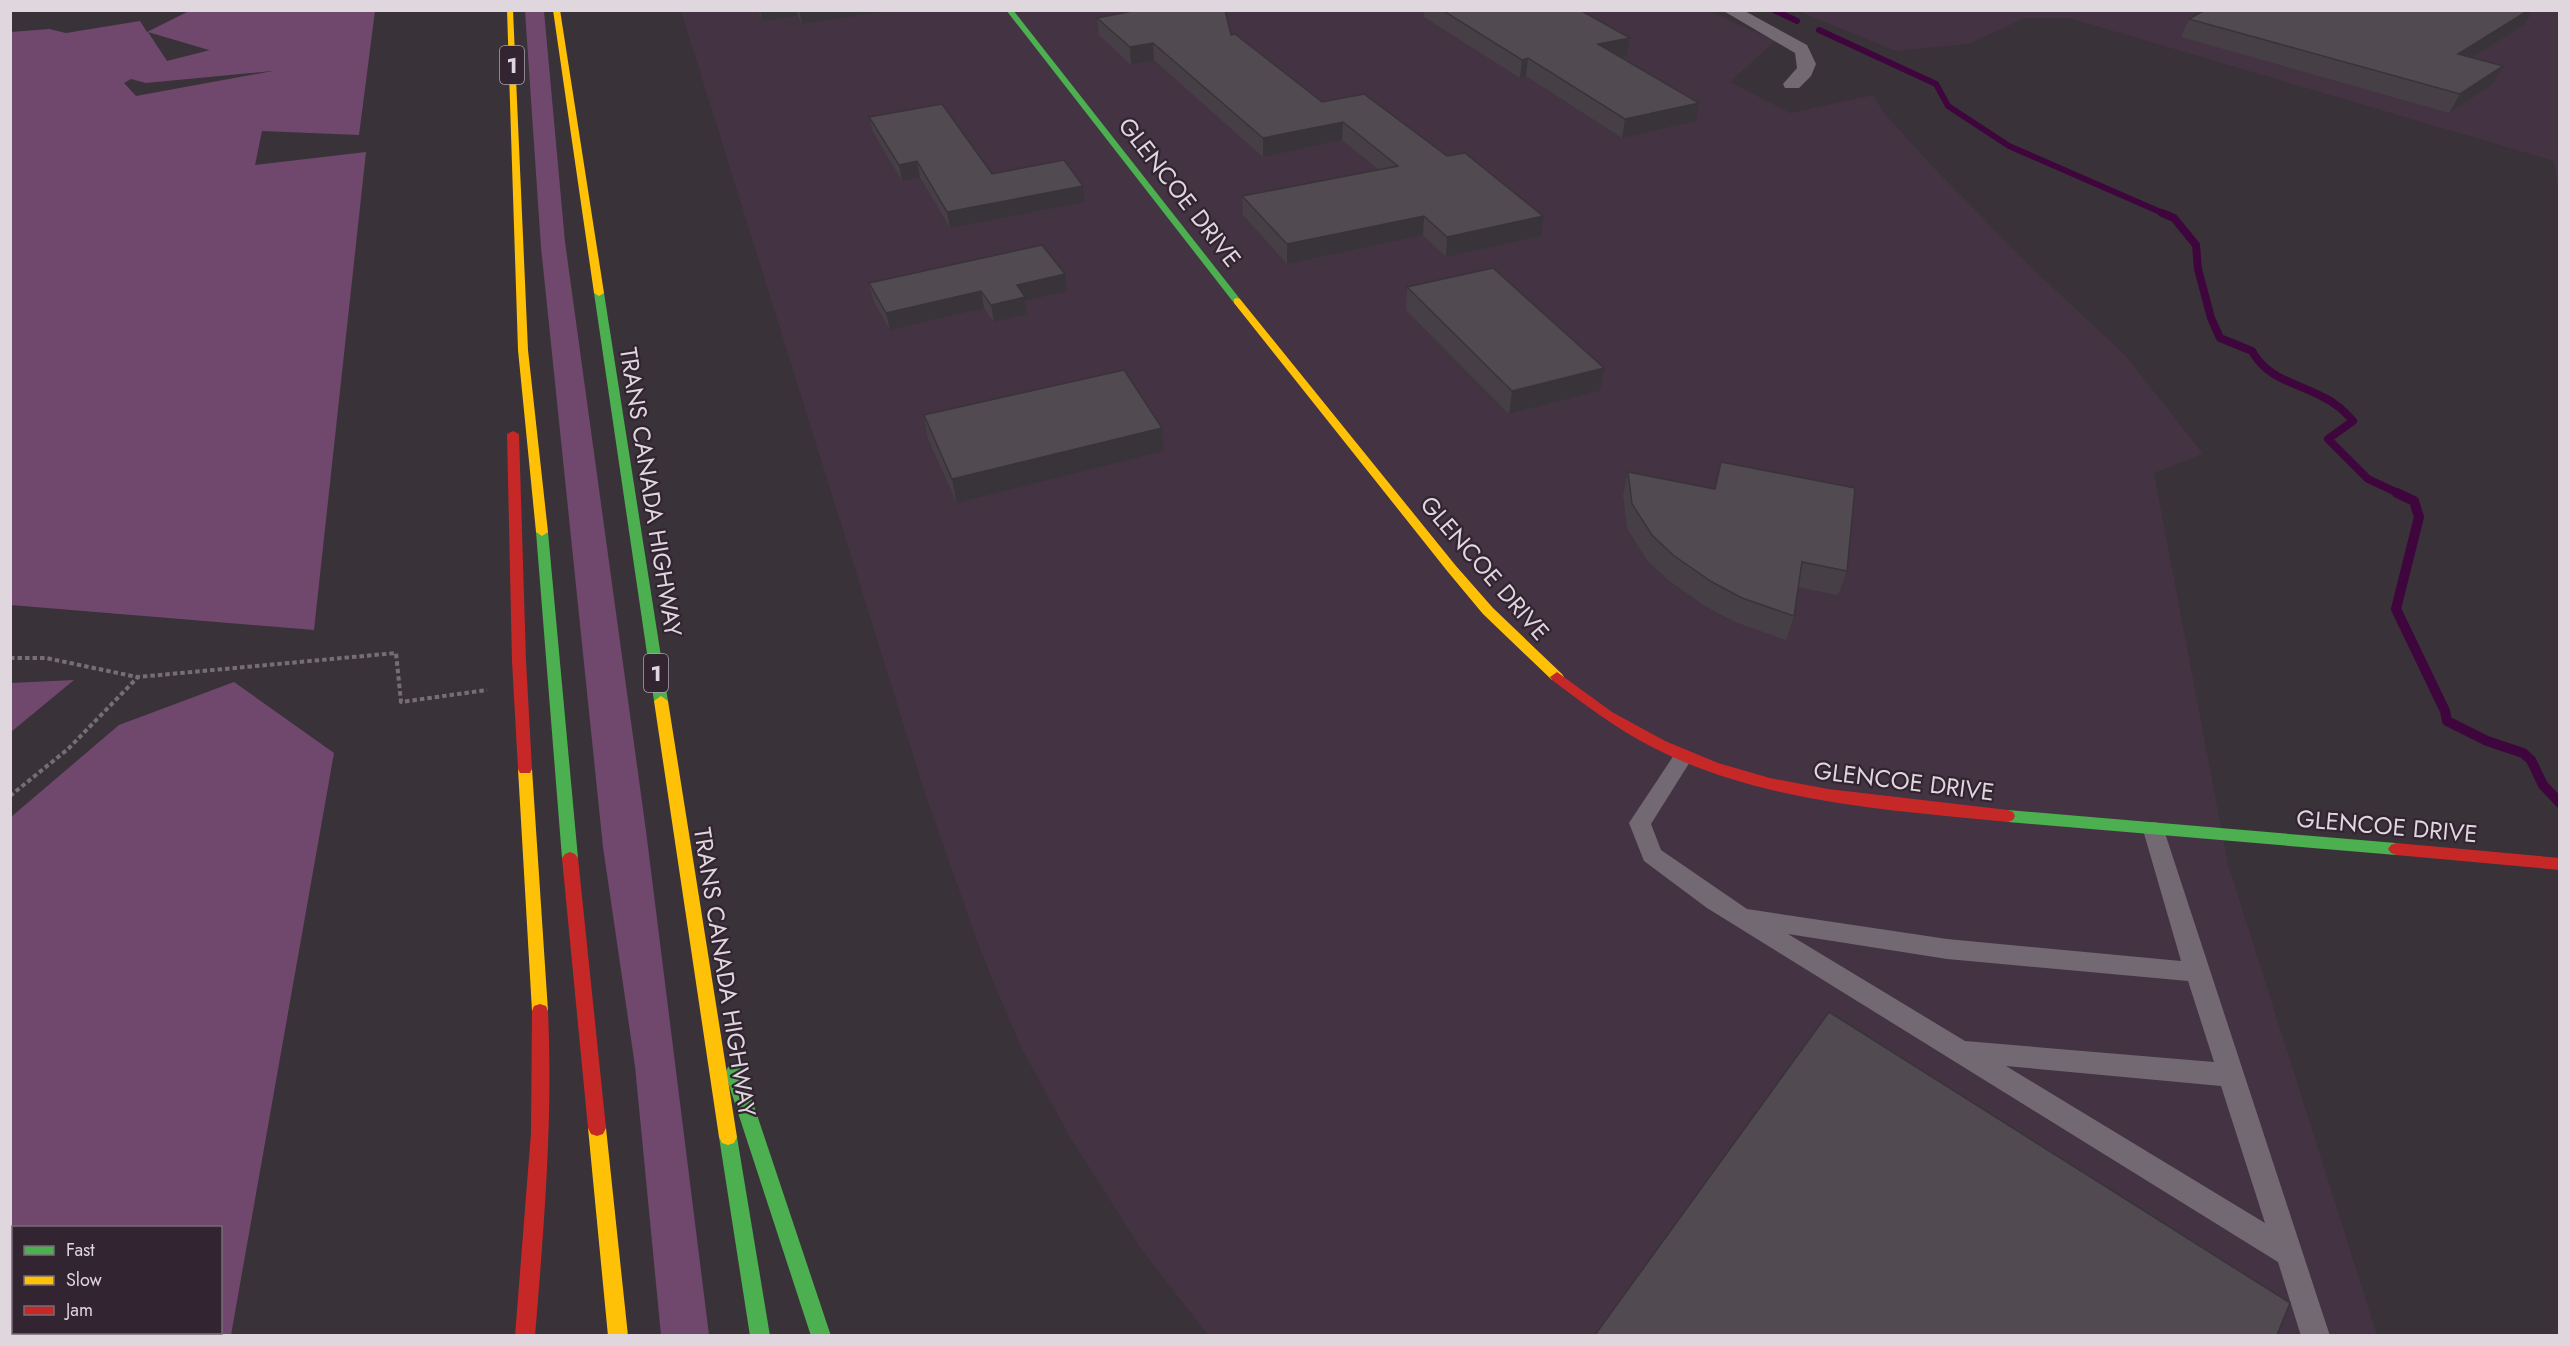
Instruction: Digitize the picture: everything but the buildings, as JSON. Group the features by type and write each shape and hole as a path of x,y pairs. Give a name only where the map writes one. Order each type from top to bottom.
{"main road":[{"name":"1","path":"510,10 518,246 526,384 546,566 559,745 618,1335"},
{"name":"TRANS CANADA HIGHWAY","path":"556,10 703,980 760,1335"},
{"name":"GLENCOE DRIVE","path":"1010,10 1266,339 1498,623 1565,687 1613,721 1683,757 1720,771 1775,786 1833,796 2154,830 2559,864"},
{"path":"525,1335 538,1182 542,1046 520,685 513,419 526,384"},
{"path":"703,980 821,1335"}],"street":[{"path":"1730,10 1789,41 1805,54 1808,60 1807,70 1792,84"}],"lane":[{"path":"1683,757 1640,823 1652,855 1741,916 2289,1253"},
{"path":"2154,830 2196,972 2316,1335"},
{"path":"1741,916 1947,949 2196,972"},
{"path":"1960,1050 2230,1076"}],"path":[{"path":"10,658 46,658 138,677 396,653 401,702 520,685"},
{"path":"10,796 68,749 138,677"}],"shaded area":[{"path":"189,11 375,11 359,135 262,131 255,165 366,152 314,630 11,605 11,32 49,29 66,33 140,21 147,32","holes":["148,32 209,50 210,50 167,61","273,71 136,96 124,83 131,79 146,83"]},
{"path":"525,11 544,11 565,242 646,831 709,1335 661,1335 635,1066 603,847 541,247"},
{"path":"681,11 1709,11 1775,41 1730,82 1790,113 1873,95 1884,113 1932,166 2033,269 2125,355 2203,454 2154,473 2228,864 2377,1335 1208,1335 1142,1250 1071,1139 1021,1047 981,952 924,790"},
{"path":"1798,11 2559,11 2559,196 2554,161 2069,18 2025,18 1969,44 1896,51"},
{"path":"74,680 11,732 11,683"},
{"path":"234,682 334,753 231,1335 11,1335 11,817 119,725"}],"waterway":[{"path":"1774,10 1797,21"},
{"path":"1819,30 1936,84 1948,106 2009,146 2165,214"},
{"path":"2162,213 2174,218 2196,245 2198,269 2211,318 2220,338 2252,351 2258,360 2274,374 2328,399 2340,408 2353,421 2328,439 2368,479 2400,494"},
{"path":"2397,493 2414,501 2419,517 2396,609 2445,711 2447,721 2487,741 2523,753 2531,760 2543,785 2560,803"}],"traffic: fast":[{"path":"1009,10 1237,301"},
{"path":"599,293 661,701"},
{"path":"542,532 570,858"},
{"path":"2008,816 2396,849"},
{"path":"734,1073 821,1336"},
{"path":"728,1137 760,1336"}],"traffic: slow":[{"path":"510,10 523,350 542,532"},
{"path":"556,10 599,293"},
{"path":"1237,301 1452,569 1488,611 1557,677"},
{"path":"661,701 728,1137"},
{"path":"525,769 540,1011"},
{"path":"597,1128 618,1336"}],"traffic: jam":[{"path":"513,434 519,661 525,769"},
{"path":"1557,677 1608,715 1660,745 1714,767 1770,783 1828,795 2008,816"},
{"path":"2396,849 2560,864"},
{"path":"570,858 597,1128"},
{"path":"525,1336 540,1133 540,1011"}]}
